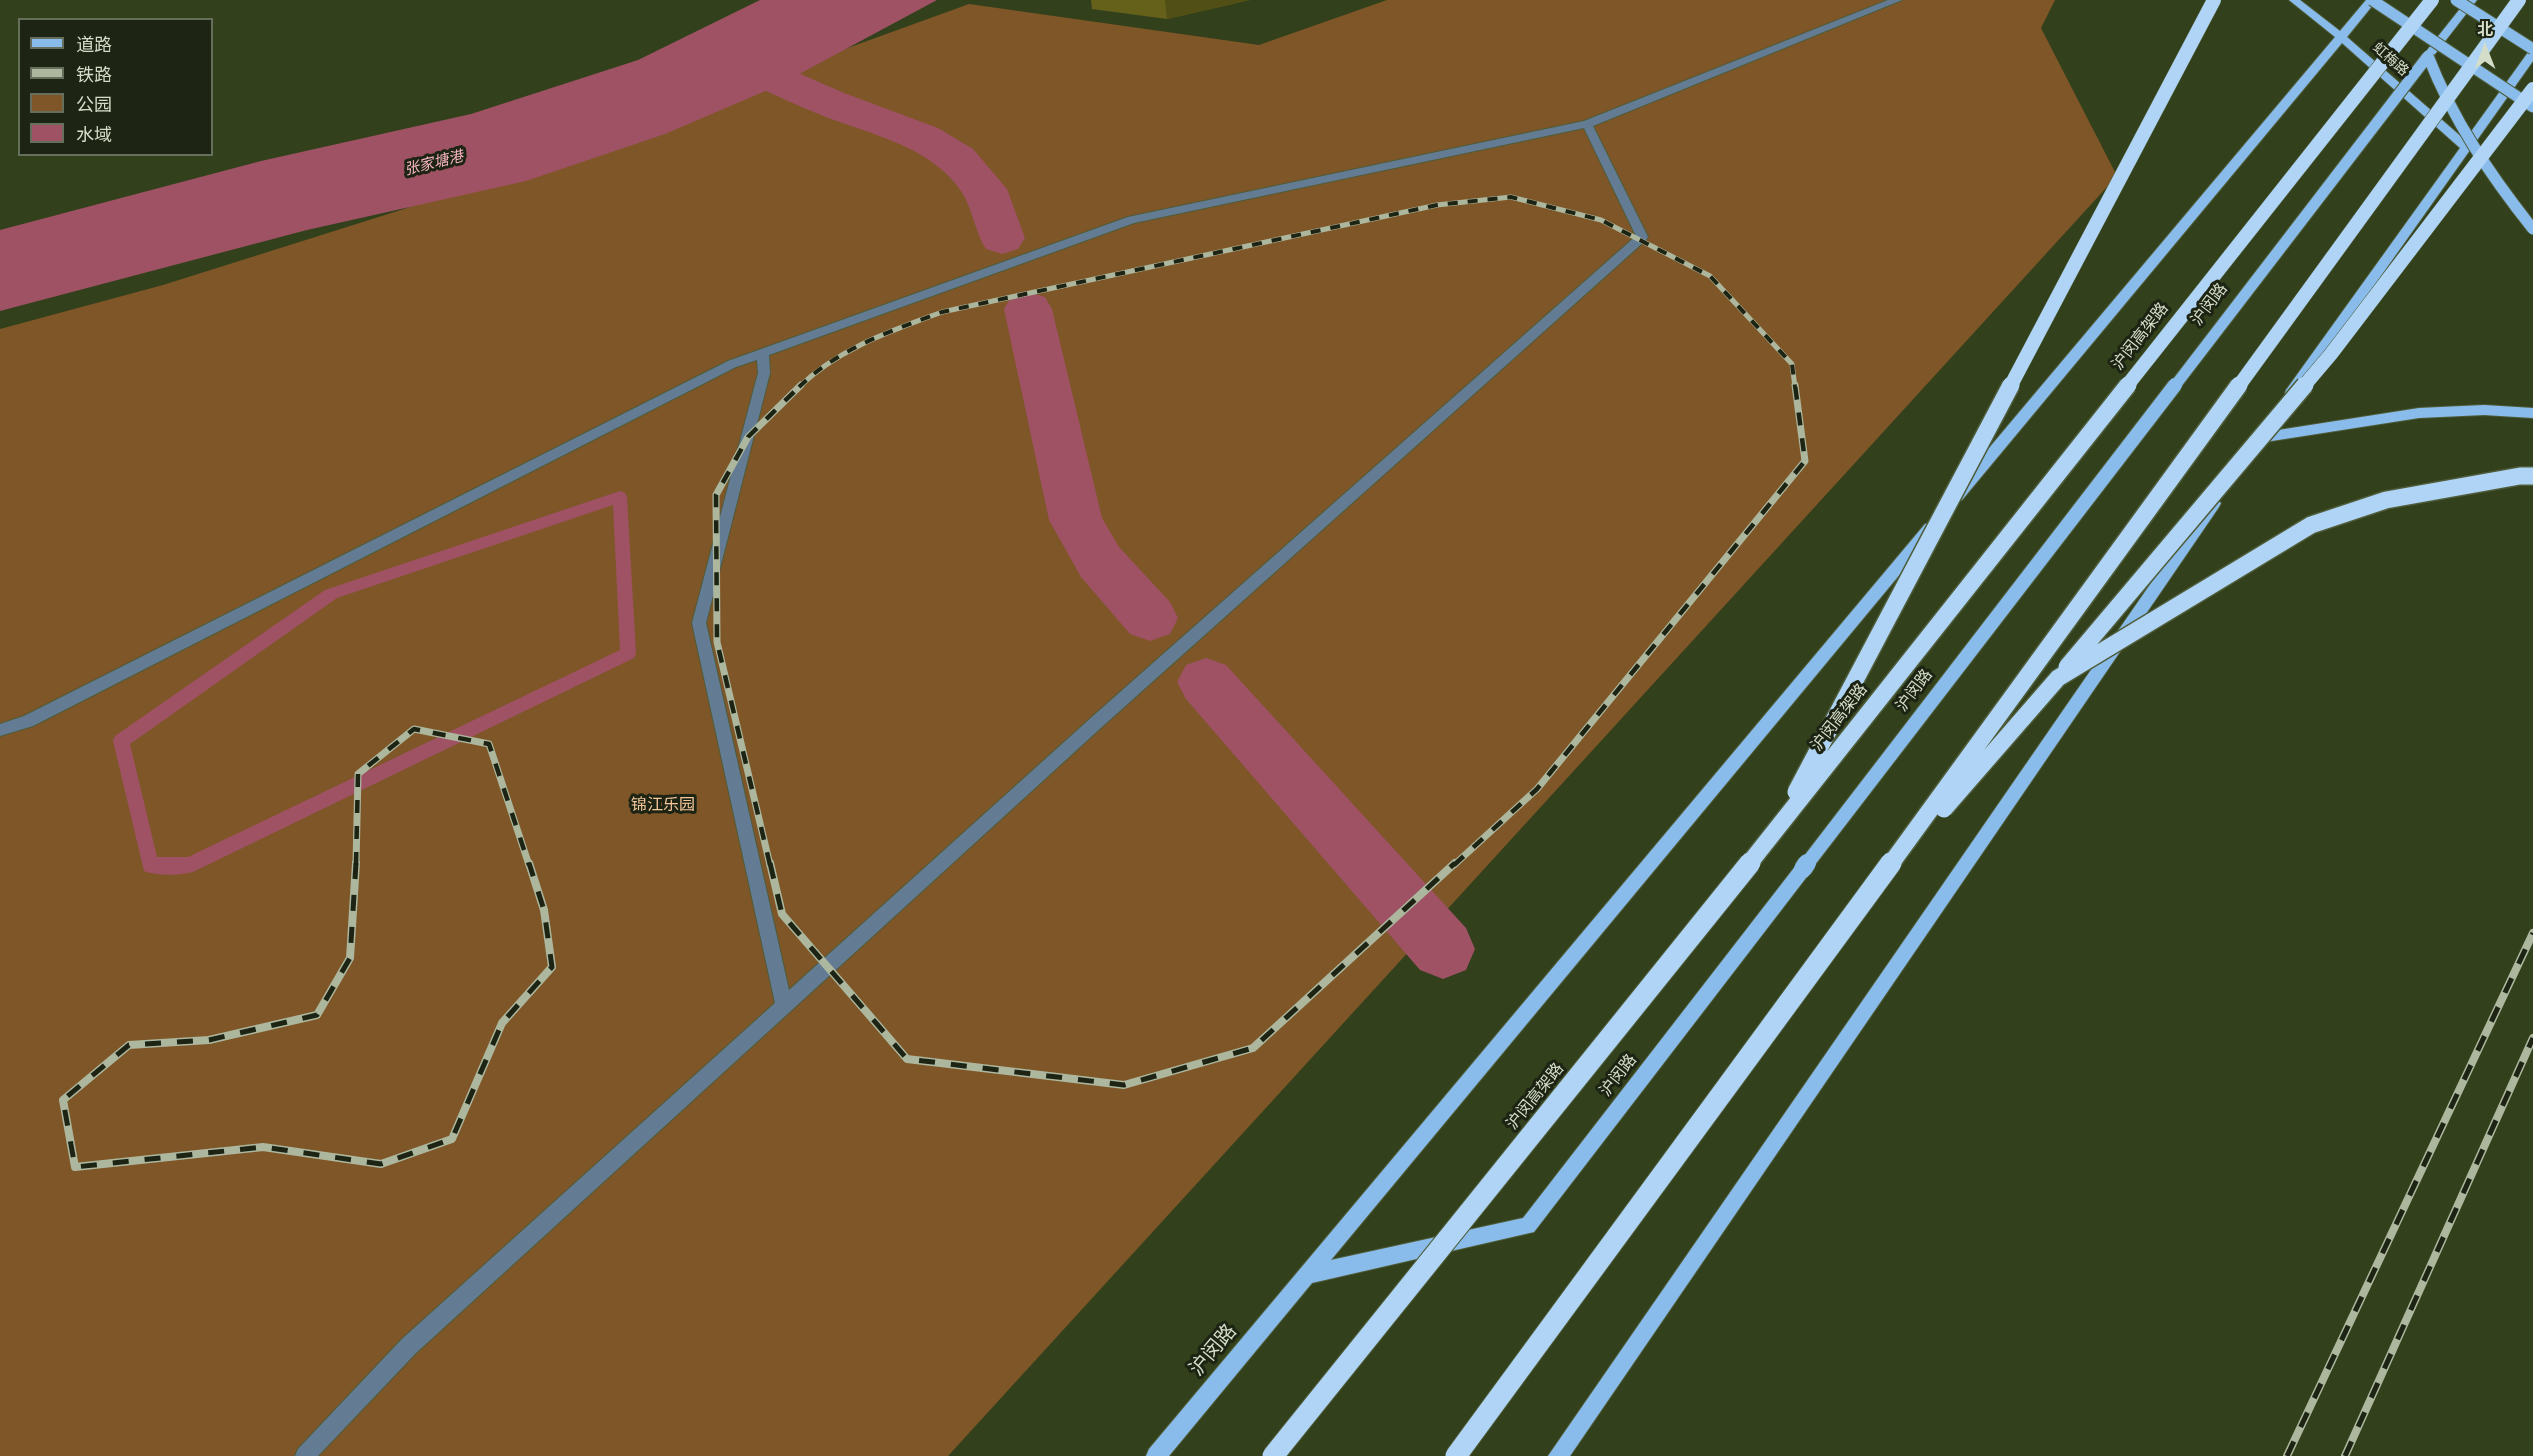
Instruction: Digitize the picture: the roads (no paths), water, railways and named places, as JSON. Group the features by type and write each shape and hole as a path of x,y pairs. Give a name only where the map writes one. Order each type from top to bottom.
{"highway":[{"path":"1774,833 2214,0"},
{"name":"沪闵高架路","path":"1273,1456 1774,833 2432,0"},
{"path":"1456,1456 1864,901 2519,0"},
{"path":"1864,901 2058,678 2331,354 2533,89"},
{"path":"2058,678 2311,525 2386,500 2520,476 2533,477"}],"main road":[{"name":"虹梅路","path":"2294,0 2341,37 2465,146"},
{"name":"沪闵路","path":"1156,1456 2372,0"},
{"path":"2372,0 2533,107"},
{"path":"1558,1456 2259,438 2533,51 2456,0"},
{"name":"沪闵路","path":"1306,1275 1528,1226 2472,0"},
{"path":"2428,56 2437,81 2484,166 2533,228"},
{"path":"2259,438 2419,413 2484,410 2533,413"}],"street":[{"path":"0,730 28,722 732,364 1132,220 1587,124 1897,0"},
{"path":"305,1456 409,1346 1098,722 1642,237 1587,124"},
{"path":"763,353 764,373 699,624 784,1005"}],"water":[{"name":"张家塘港","path":"760,0 937,0 777,86 665,134 526,181 307,230 0,311 0,230 261,161 471,114 638,60"}],"waterway":[{"path":"742,64 829,103 923,138 957,159 984,189 1002,238"},
{"path":"1028,309 1076,520 1100,562 1150,618"},
{"path":"620,497 628,653 189,865 150,865 121,741 331,594 620,497"},
{"path":"1206,682 1443,949"}],"railway":[{"path":"799,387 815,373 848,351 942,312 1437,205 1511,197 1601,220 1710,276 1792,364 1795,387"},
{"path":"770,865 717,642 716,495 748,437 801,385"},
{"path":"1454,865 1537,789 1805,461 1795,385"},
{"path":"356,865 358,774 414,729 489,744 529,865"},
{"path":"356,863 350,958 317,1015 209,1040 129,1045 63,1100 75,1167 263,1147 381,1164 452,1139 502,1023 552,967 544,910 529,863"},
{"path":"770,863 782,914 907,1059 1124,1085 1253,1048 1455,863"},
{"path":"2287,1456 2533,933"},
{"path":"2345,1456 2533,1038"}],"park label":[{"name":"锦江乐园","path":"663,806"}]}
